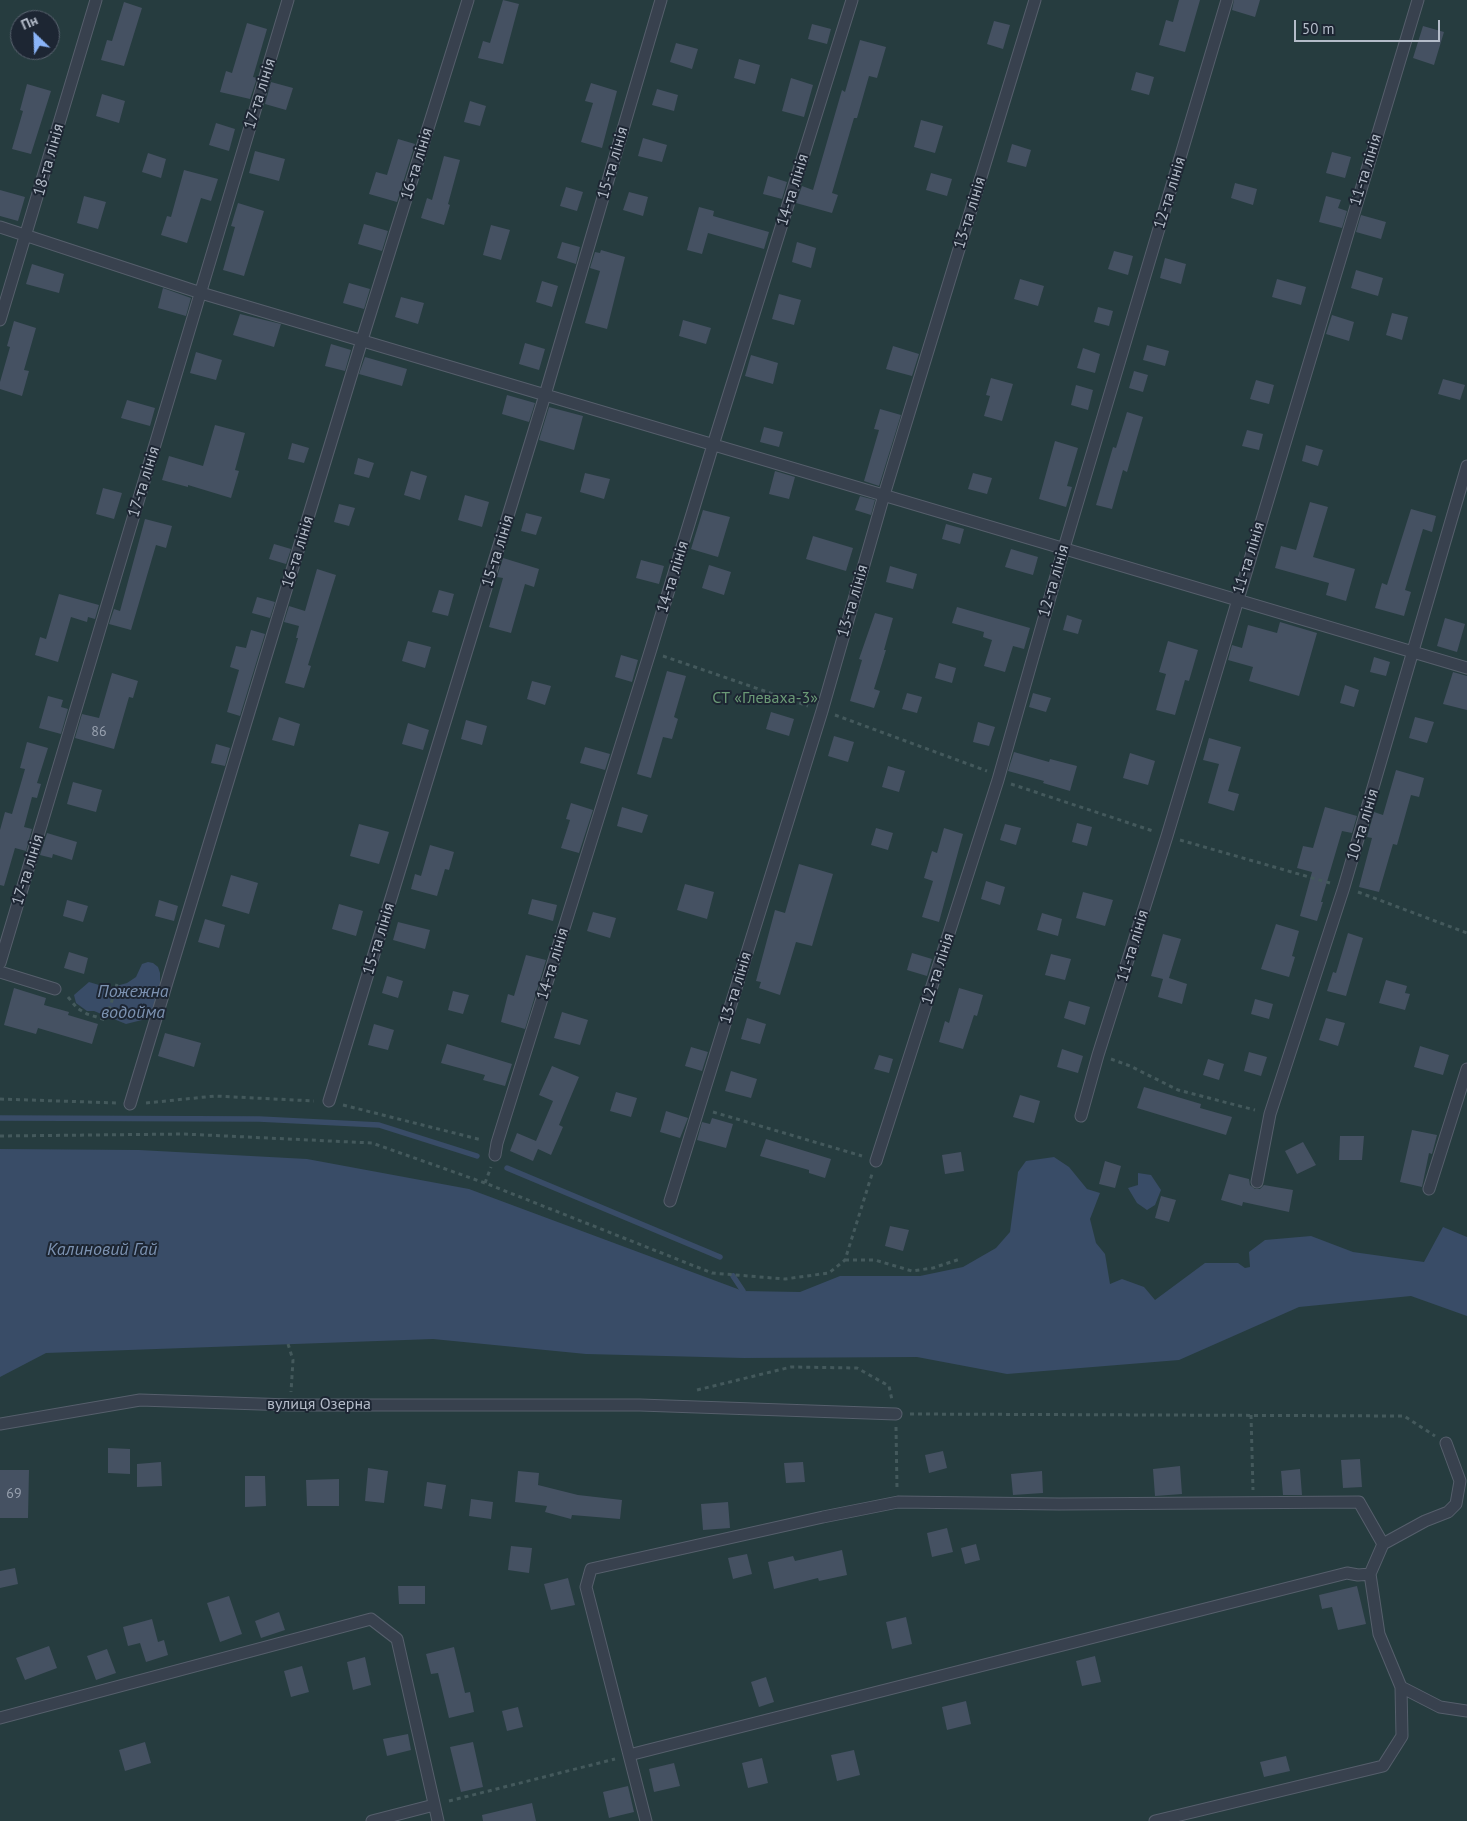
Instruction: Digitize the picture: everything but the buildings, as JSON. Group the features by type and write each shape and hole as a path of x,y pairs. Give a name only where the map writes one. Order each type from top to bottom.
{"lane":[{"name":"18-та лінія","path":"0,320 96,0"},
{"name":"17-та лінія","path":"0,963 288,0"},
{"name":"16-та лінія","path":"130,1104 362,340 468,0"},
{"name":"15-та лінія","path":"329,1101 545,395 661,0"},
{"name":"14-та лінія","path":"496,1149 852,0"},
{"name":"13-та лінія","path":"670,1201 822,710 884,495 1035,0"},
{"name":"12-та лінія","path":"876,1161 998,780 1064,548 1227,0"},
{"name":"11-та лінія","path":"1081,1116 1418,0"},
{"path":"0,227 201,293 1467,668"},
{"name":"10-та лінія","path":"1257,1182 1270,1114 1344,887 1467,466"},
{"path":"0,972 55,989"},
{"path":"1429,1189 1467,1069"},
{"name":"вулиця Озерна","path":"0,1424 140,1400 290,1405 640,1404 896,1414"},
{"path":"1155,1821 1383,1766 1402,1736 1401,1687 1379,1634 1370,1574 1383,1544 1424,1521 1448,1512 1456,1504 1460,1482 1446,1444"},
{"path":"646,1821 586,1587 591,1569 822,1517 898,1502 1059,1504 1360,1502 1383,1544"},
{"path":"629,1755 1347,1573 1358,1575 1370,1574"},
{"path":"0,1718 371,1619 397,1639 438,1821"},
{"path":"1401,1687 1440,1707 1467,1711"},
{"path":"372,1821 434,1805"}],"path":[{"path":"650,652 822,710 984,769 998,780 1167,836 1344,887 1467,933"},
{"path":"55,989 65,994 77,1008 106,1020 116,984"},
{"path":"1098,1055 1130,1066 1178,1090 1270,1114"},
{"path":"0,1099 130,1104 215,1096 329,1101 496,1149"},
{"path":"0,1136 184,1134 372,1143 485,1183 712,1273 785,1279 828,1274 845,1260 876,1161 699,1108"},
{"path":"845,1260 876,1260 912,1271 933,1268 960,1259"},
{"path":"288,1344 293,1360 290,1405"},
{"path":"696,1390 791,1367 856,1368 889,1386 896,1414 898,1502"},
{"path":"896,1414 1404,1416 1446,1444"},
{"path":"1252,1415 1254,1503"},
{"path":"434,1805 629,1755"}],"green space":[{"name":"СТ «Глеваха-3»","path":"0,0 1467,0 1467,1821 0,1821"}],"water":[{"name":"Пожежна водойма","path":"148,962 158,967 160,988 155,1010 146,1019 126,1024 94,1011 87,1011 76,1003 74,995 89,982 109,988 127,983 136,977 142,964"},
{"name":"Калиновий Гай","path":"0,1149 139,1150 307,1159 469,1189 743,1291 800,1292 840,1276 920,1276 963,1267 996,1248 1010,1232 1018,1172 1026,1161 1054,1157 1069,1167 1087,1189 1100,1193 1090,1219 1096,1243 1105,1254 1110,1284 1122,1279 1144,1287 1155,1300 1205,1263 1238,1263 1245,1268 1250,1267 1249,1252 1265,1240 1311,1236 1353,1252 1424,1262 1443,1227 1467,1237 1467,1316 1411,1296 1299,1307 1179,1360 1007,1374 917,1357 744,1358 586,1354 433,1339 46,1353 0,1377"},
{"path":"1138,1173 1151,1175 1161,1190 1155,1205 1147,1210 1137,1203 1128,1188 1138,1185"}],"waterway":[{"path":"0,1118 259,1119 379,1125 477,1156"},
{"path":"507,1168 720,1257"},
{"path":"733,1276 743,1291"}]}
